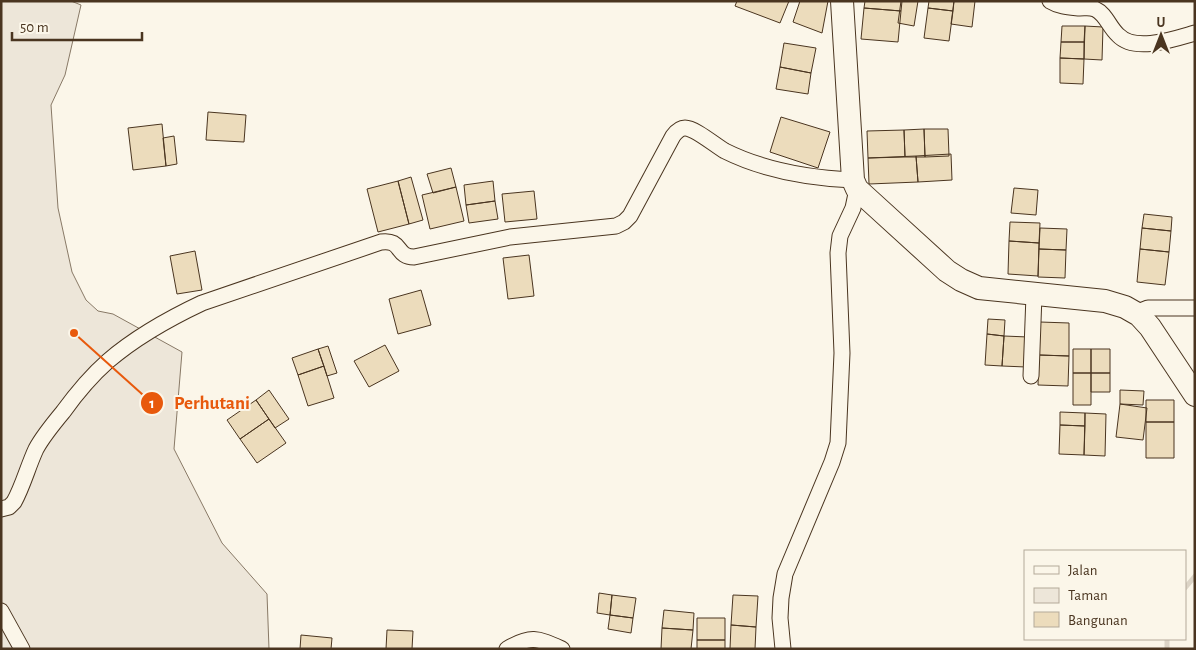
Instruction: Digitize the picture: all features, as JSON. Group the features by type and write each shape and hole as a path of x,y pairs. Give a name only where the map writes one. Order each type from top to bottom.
{"street":[{"path":"783,649 780,618 785,574 832,462 838,443 842,353 838,244 853,208 855,184 842,1"},
{"path":"1050,1 1057,5 1092,8 1100,12 1116,34 1125,41 1141,44 1162,42 1195,33"},
{"path":"2,512 9,508 17,496 36,449 43,437 76,394 106,362 147,332 174,316 202,303 381,242 393,242 408,257 414,257 510,237 616,226 630,216 673,136 678,130 685,128 693,130 724,150 765,167 855,184 947,271 978,288 1105,301 1125,307 1139,315 1150,327 1195,395"},
{"path":"1031,376 1034,295"},
{"path":"1139,315 1148,308 1195,308"},
{"path":"1,611 22,649"},
{"path":"507,649 529,639 541,640 562,649"}],"green space":[{"path":"1,1 71,1 81,5 65,75 51,105 58,208 72,272 86,300 98,311 113,314 182,352 174,449 222,543 267,594 269,649 1,649"}],"building":[{"path":"737,1 789,1 780,23 735,6"},
{"path":"800,1 828,1 822,33 793,22"},
{"path":"865,1 902,1 901,11 864,8"},
{"path":"901,1 918,1 914,26 898,23"},
{"path":"929,1 954,1 953,11 928,8"},
{"path":"954,1 975,1 972,27 951,24"},
{"path":"864,8 901,11 898,42 861,39"},
{"path":"928,8 953,11 949,41 924,38"},
{"path":"1062,26 1085,26 1084,42 1061,42"},
{"path":"1085,26 1103,27 1102,60 1084,59"},
{"path":"1061,42 1084,42 1084,59 1060,58"},
{"path":"784,43 816,48 811,73 780,67"},
{"path":"1060,58 1084,59 1083,84 1060,83"},
{"path":"780,67 811,73 808,94 776,89"},
{"path":"208,112 246,115 244,142 206,140"},
{"path":"781,117 830,132 818,168 770,152"},
{"path":"162,124 166,166 133,170 128,128"},
{"path":"924,129 925,157 905,157 904,130"},
{"path":"924,129 948,129 949,156 925,157"},
{"path":"904,130 905,157 868,158 867,131"},
{"path":"174,136 177,164 166,166 163,138"},
{"path":"951,154 952,180 918,182 916,156"},
{"path":"916,156 918,182 869,184 868,158"},
{"path":"451,168 456,187 433,193 427,174"},
{"path":"411,177 423,220 409,224 398,181"},
{"path":"398,181 409,224 378,232 367,189"},
{"path":"493,181 495,201 466,205 464,185"},
{"path":"456,187 464,221 430,229 422,195"},
{"path":"1014,188 1038,190 1036,215 1011,213"},
{"path":"534,191 537,219 505,222 502,194"},
{"path":"495,201 498,219 469,223 466,205"},
{"path":"1144,214 1172,217 1171,231 1142,228"},
{"path":"1010,222 1040,223 1039,243 1009,241"},
{"path":"1040,228 1067,229 1066,250 1039,249"},
{"path":"1142,228 1171,231 1169,252 1140,249"},
{"path":"1009,241 1039,243 1038,276 1008,274"},
{"path":"1039,249 1066,250 1065,278 1038,277"},
{"path":"1140,249 1169,252 1165,285 1137,282"},
{"path":"195,251 202,290 177,294 170,256"},
{"path":"529,255 534,296 508,299 503,258"},
{"path":"421,290 431,325 398,334 389,299"},
{"path":"988,319 1005,320 1004,336 987,334"},
{"path":"1040,322 1069,323 1069,356 1039,355"},
{"path":"987,334 1004,336 1002,366 985,365"},
{"path":"1004,336 1028,337 1026,367 1002,366"},
{"path":"385,345 399,371 369,387 354,361"},
{"path":"328,346 337,373 327,376 318,349"},
{"path":"318,349 324,366 298,375 292,358"},
{"path":"1073,349 1091,349 1091,373 1073,373"},
{"path":"1091,349 1110,349 1110,373 1091,373"},
{"path":"1039,355 1069,356 1068,386 1038,385"},
{"path":"324,366 334,398 308,406 298,375"},
{"path":"1073,373 1091,373 1091,405 1073,405"},
{"path":"1091,373 1110,373 1110,392 1091,392"},
{"path":"269,390 289,419 275,428 256,400"},
{"path":"1120,390 1144,391 1143,405 1120,404"},
{"path":"256,400 269,419 240,439 227,420"},
{"path":"1146,400 1174,400 1174,422 1146,422"},
{"path":"1120,404 1147,408 1143,440 1116,437"},
{"path":"1060,412 1085,413 1085,426 1060,425"},
{"path":"1085,413 1106,414 1105,456 1084,455"},
{"path":"269,419 286,443 257,463 240,439"},
{"path":"1146,422 1174,422 1174,458 1146,458"},
{"path":"1060,425 1085,426 1084,455 1059,454"},
{"path":"599,593 612,595 610,615 597,613"},
{"path":"612,595 636,598 633,618 610,615"},
{"path":"733,595 758,596 756,627 731,625"},
{"path":"664,610 694,613 693,630 662,628"},
{"path":"610,615 633,618 631,633 608,629"},
{"path":"697,618 725,618 725,640 697,640"},
{"path":"731,625 756,627 755,649 730,649"},
{"path":"662,628 693,630 691,649 661,649"},
{"path":"387,630 413,631 412,649 386,649"},
{"path":"301,635 332,638 331,649 300,649"},
{"path":"697,640 725,640 725,649 697,649"}],"waterway":[{"path":"1186,587 1195,576"},
{"path":"1167,640 1167,649"}],"place":[{"name":"Perhutani","path":"74,333"}]}
